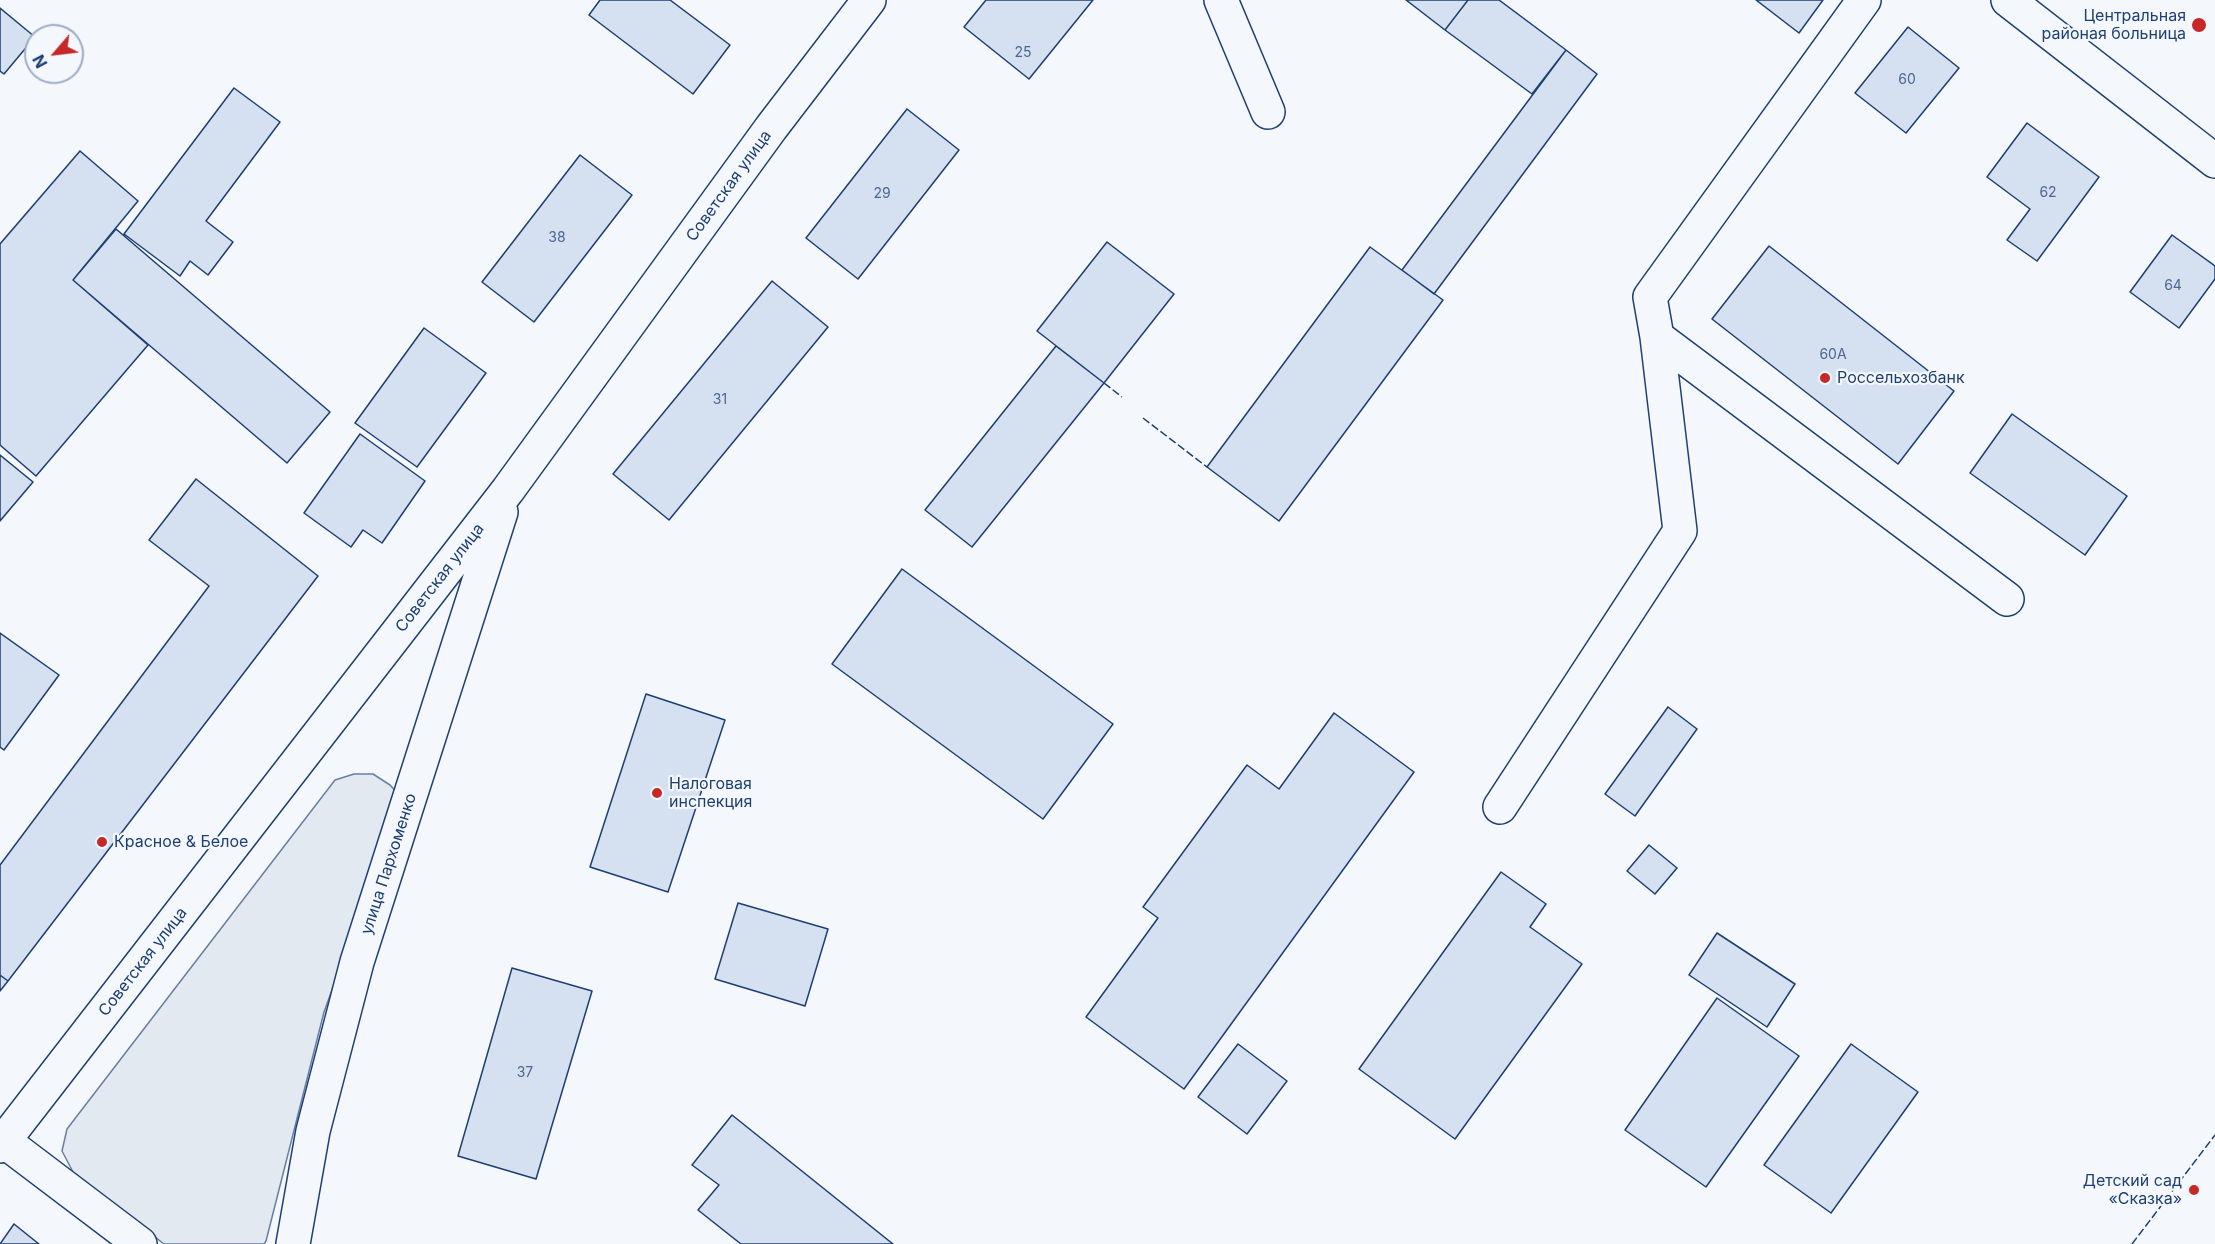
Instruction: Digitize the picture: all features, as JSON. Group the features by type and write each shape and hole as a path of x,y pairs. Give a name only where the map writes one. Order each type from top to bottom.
{"street":[{"name":"Советская улица","path":"2,1143 508,490 771,128 869,0"},
{"path":"1221,0 1268,112"},
{"path":"1500,807 1680,531 1657,337 1650,297 1864,0"},
{"path":"2008,0 2215,161"},
{"path":"1657,337 2007,599"},
{"name":"улица Пархоменко","path":"293,1244 313,1131 357,962 508,490"},
{"path":"2,1143 140,1244"}],"shaded area":[{"path":"354,774 373,774 390,785 402,798 324,1012 266,1241 264,1244 164,1244 73,1172 62,1151 67,1129 335,780"}],"building":[{"path":"600,0 670,0 730,45 693,94 589,15"},
{"path":"986,0 1093,0 1029,79 964,27"},
{"path":"1406,0 1468,0 1445,30"},
{"path":"1468,0 1499,0 1566,50 1532,94 1445,30"},
{"path":"1756,0 1823,0 1799,33"},
{"path":"0,8 24,28 24,50 4,74 0,71"},
{"path":"1908,27 1959,68 1906,133 1855,93"},
{"path":"1566,50 1597,74 1434,294 1402,270"},
{"path":"234,88 280,122 206,221 233,242 208,275 190,261 180,276 124,234"},
{"path":"907,109 959,150 858,279 806,238"},
{"path":"2027,123 2099,177 2037,261 2007,240 2030,209 1987,177"},
{"path":"80,151 138,201 73,280 148,345 36,476 0,445 0,244"},
{"path":"580,155 632,195 534,322 482,282"},
{"path":"116,229 330,412 287,463 73,280"},
{"path":"2172,235 2215,266 2215,279 2179,328 2130,292"},
{"path":"1107,242 1174,294 1104,383 1037,331"},
{"path":"1769,246 1954,391 1898,464 1712,319"},
{"path":"1370,247 1443,300 1279,521 1207,467"},
{"path":"772,281 828,327 669,520 613,474"},
{"path":"424,328 486,373 417,467 355,423"},
{"path":"1056,346 1104,383 972,547 925,510"},
{"path":"2012,414 2127,496 2085,555 1970,473"},
{"path":"360,434 425,481 382,543 363,530 351,547 304,513"},
{"path":"0,455 33,482 0,521"},
{"path":"196,479 318,576 8,981 0,975 0,865 209,586 149,540"},
{"path":"902,569 1113,724 1043,819 832,664"},
{"path":"0,633 59,675 4,750 0,747"},
{"name":"Налоговая инспекция","path":"646,694 725,720 668,892 590,867"},
{"path":"1668,707 1697,729 1635,816 1605,794"},
{"path":"1334,713 1414,772 1184,1089 1086,1017 1158,918 1143,907 1247,765 1279,789"},
{"path":"1649,845 1677,868 1655,894 1627,871"},
{"path":"1501,872 1546,904 1530,927 1582,964 1455,1139 1359,1069"},
{"path":"738,903 828,929 805,1006 715,979"},
{"path":"1717,933 1795,984 1767,1027 1689,975"},
{"path":"512,968 592,991 536,1179 458,1156"},
{"path":"0,975 8,981 0,991"},
{"path":"1717,998 1799,1056 1706,1187 1625,1130"},
{"path":"1238,1044 1287,1081 1247,1134 1198,1097"},
{"path":"1851,1044 1918,1092 1831,1213 1764,1165"},
{"path":"732,1115 893,1244 741,1244 698,1210 719,1185 692,1165"},
{"path":"14,1224 39,1244 0,1244"}],"fence":[{"path":"1104,383 1122,397"},
{"path":"1143,418 1207,467"},
{"path":"2132,1244 2215,1135"}],"place":[{"name":"Центральная районая больница","path":"2199,25"},
{"name":"Россельхозбанк","path":"1825,378"},
{"name":"Налоговая инспекция","path":"657,793"},
{"name":"Красное & Белое","path":"102,842"},
{"name":"Детский сад «Сказка»","path":"2194,1190"}]}
